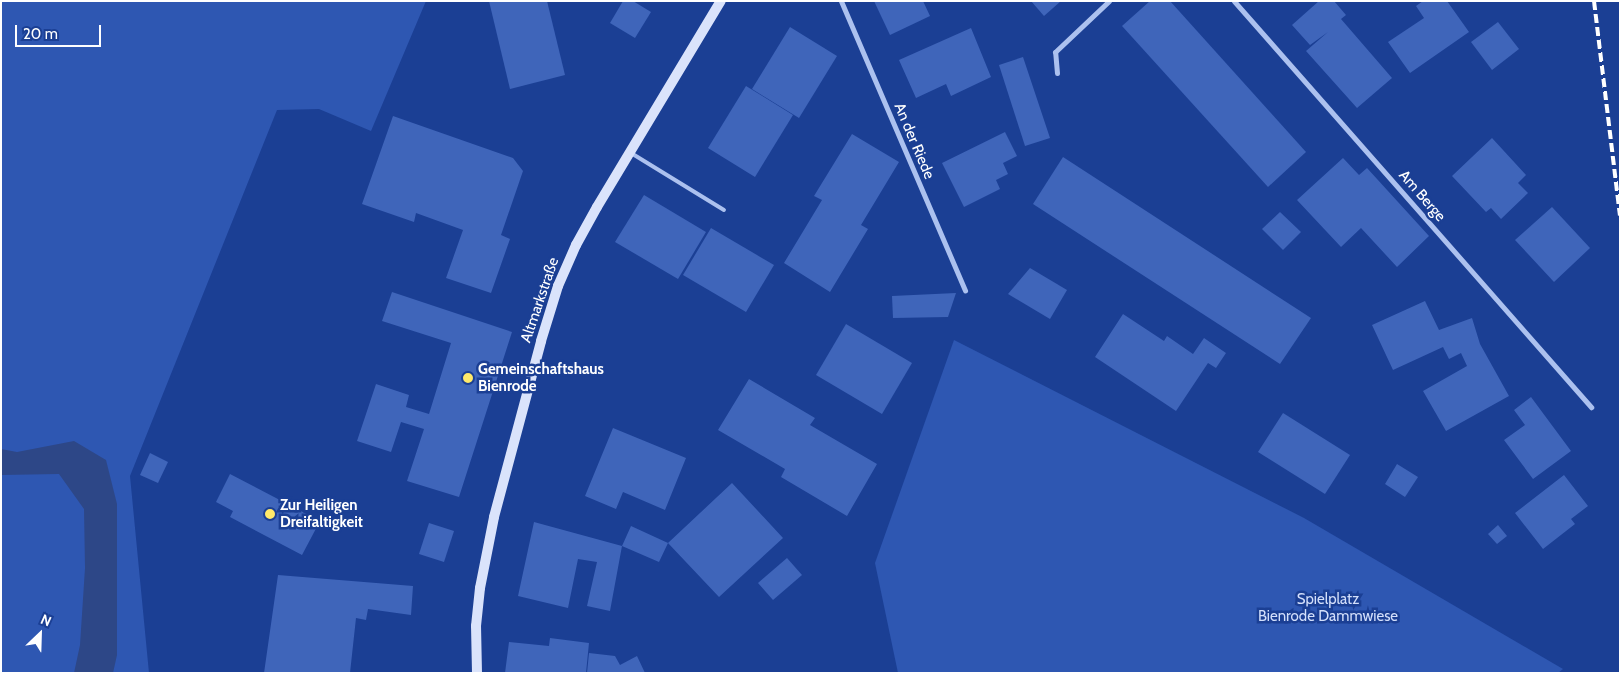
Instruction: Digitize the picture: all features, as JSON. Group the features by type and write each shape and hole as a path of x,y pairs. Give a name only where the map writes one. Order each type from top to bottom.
{"main road":[{"name":"Altmarkstraße","path":"477,673 476,626 480,588 494,517 541,341 558,286 576,246 629,152 721,1"}],"street":[{"name":"An der Riede","path":"841,1 965,291"},
{"path":"1057,73 1055,52 1109,1"},
{"name":"Am Berge","path":"1234,1 1591,407"}],"lane":[{"path":"629,152 724,210"}],"green space":[{"path":"1,1 426,1 371,131 319,109 277,110 130,476 149,673 1,673"},
{"name":"Spielplatz Bienrode Dammwiese","path":"954,340 1304,518 1563,669 1558,673 898,673 875,563"}],"shaded area":[{"path":"74,441 106,460 117,504 117,655 113,673 74,673 80,645 85,568 84,509 59,474 1,475 1,449 17,452"}],"building":[{"path":"489,1 547,1 565,75 510,89"},
{"path":"623,1 633,1 651,12 635,38 610,23"},
{"path":"874,1 923,1 930,16 890,35"},
{"path":"1031,1 1061,1 1044,16"},
{"path":"1150,1 1170,1 1306,152 1268,187 1122,26"},
{"path":"1319,1 1334,1 1346,15 1341,19 1392,78 1357,108 1306,51 1328,32 1310,45 1292,25"},
{"path":"1423,1 1447,1 1469,32 1410,73 1388,42 1424,18 1416,6"},
{"path":"1498,22 1519,49 1492,70 1471,42"},
{"path":"790,27 837,56 799,118 752,89"},
{"path":"971,28 991,77 951,96 946,84 916,98 899,60"},
{"path":"1023,57 1050,138 1025,146 999,65"},
{"path":"746,86 793,115 755,177 708,148"},
{"path":"393,116 513,158 523,171 501,235 510,239 491,293 446,278 463,230 416,213 414,222 362,204"},
{"path":"1005,132 1017,156 1003,163 1008,174 996,180 1000,189 964,207 942,163"},
{"path":"852,134 899,162 861,225 868,229 830,292 784,263 822,200 814,196"},
{"path":"1492,138 1526,175 1518,183 1528,193 1501,219 1491,208 1486,212 1452,176"},
{"path":"1063,157 1311,318 1280,364 1033,204"},
{"path":"1343,158 1359,175 1367,168 1429,236 1397,267 1361,228 1341,247 1297,200"},
{"path":"644,195 706,232 678,279 615,242"},
{"path":"1552,207 1590,248 1554,282 1515,240"},
{"path":"1280,212 1301,232 1283,250 1262,229"},
{"path":"711,228 774,265 746,312 683,275"},
{"path":"1030,268 1067,290 1050,319 1008,294"},
{"name":"Gemeinschaftshaus Bienrode","path":"392,292 512,332 459,497 407,481 424,429 401,422 391,452 357,441 376,384 409,395 406,407 429,414 451,343 382,321"},
{"path":"956,293 948,317 893,318 892,296"},
{"path":"1425,301 1439,330 1472,318 1480,344 1509,396 1446,431 1423,391 1467,366 1461,353 1449,359 1443,347 1393,370 1372,325"},
{"path":"1123,314 1164,341 1167,336 1193,354 1204,338 1226,353 1216,368 1208,363 1176,411 1095,357"},
{"path":"846,324 912,363 882,414 816,375"},
{"path":"749,379 815,418 810,425 877,464 847,516 781,477 785,469 718,430"},
{"path":"1531,397 1571,451 1533,479 1504,440 1525,425 1514,410"},
{"path":"1283,413 1350,455 1325,494 1258,452"},
{"path":"613,428 686,458 665,510 623,492 616,509 585,496"},
{"path":"150,453 168,462 158,483 140,475"},
{"path":"1397,464 1418,477 1405,497 1385,484"},
{"name":"Zur Heiligen Dreifaltigkeit","path":"230,474 320,521 302,555 230,517 233,511 216,502"},
{"path":"1564,475 1588,506 1571,519 1575,524 1543,549 1515,513"},
{"path":"732,483 783,538 719,597 668,543"},
{"path":"534,522 622,546 610,611 587,606 597,562 578,559 568,608 518,596"},
{"path":"429,523 454,531 444,562 419,554"},
{"path":"1498,525 1507,536 1497,544 1488,534"},
{"path":"631,526 668,543 659,562 622,546"},
{"path":"787,558 802,575 773,600 758,583"},
{"path":"278,575 413,586 411,615 368,609 366,620 356,618 350,673 264,673"},
{"path":"550,638 589,643 586,673 505,673 509,642 549,646"},
{"path":"589,653 615,656 620,665 637,656 645,673 587,673"}],"railway":[{"path":"1594,1 1620,215"}],"place":[{"name":"Gemeinschaftshaus Bienrode","path":"468,378"},
{"name":"Zur Heiligen Dreifaltigkeit","path":"270,514"}]}
